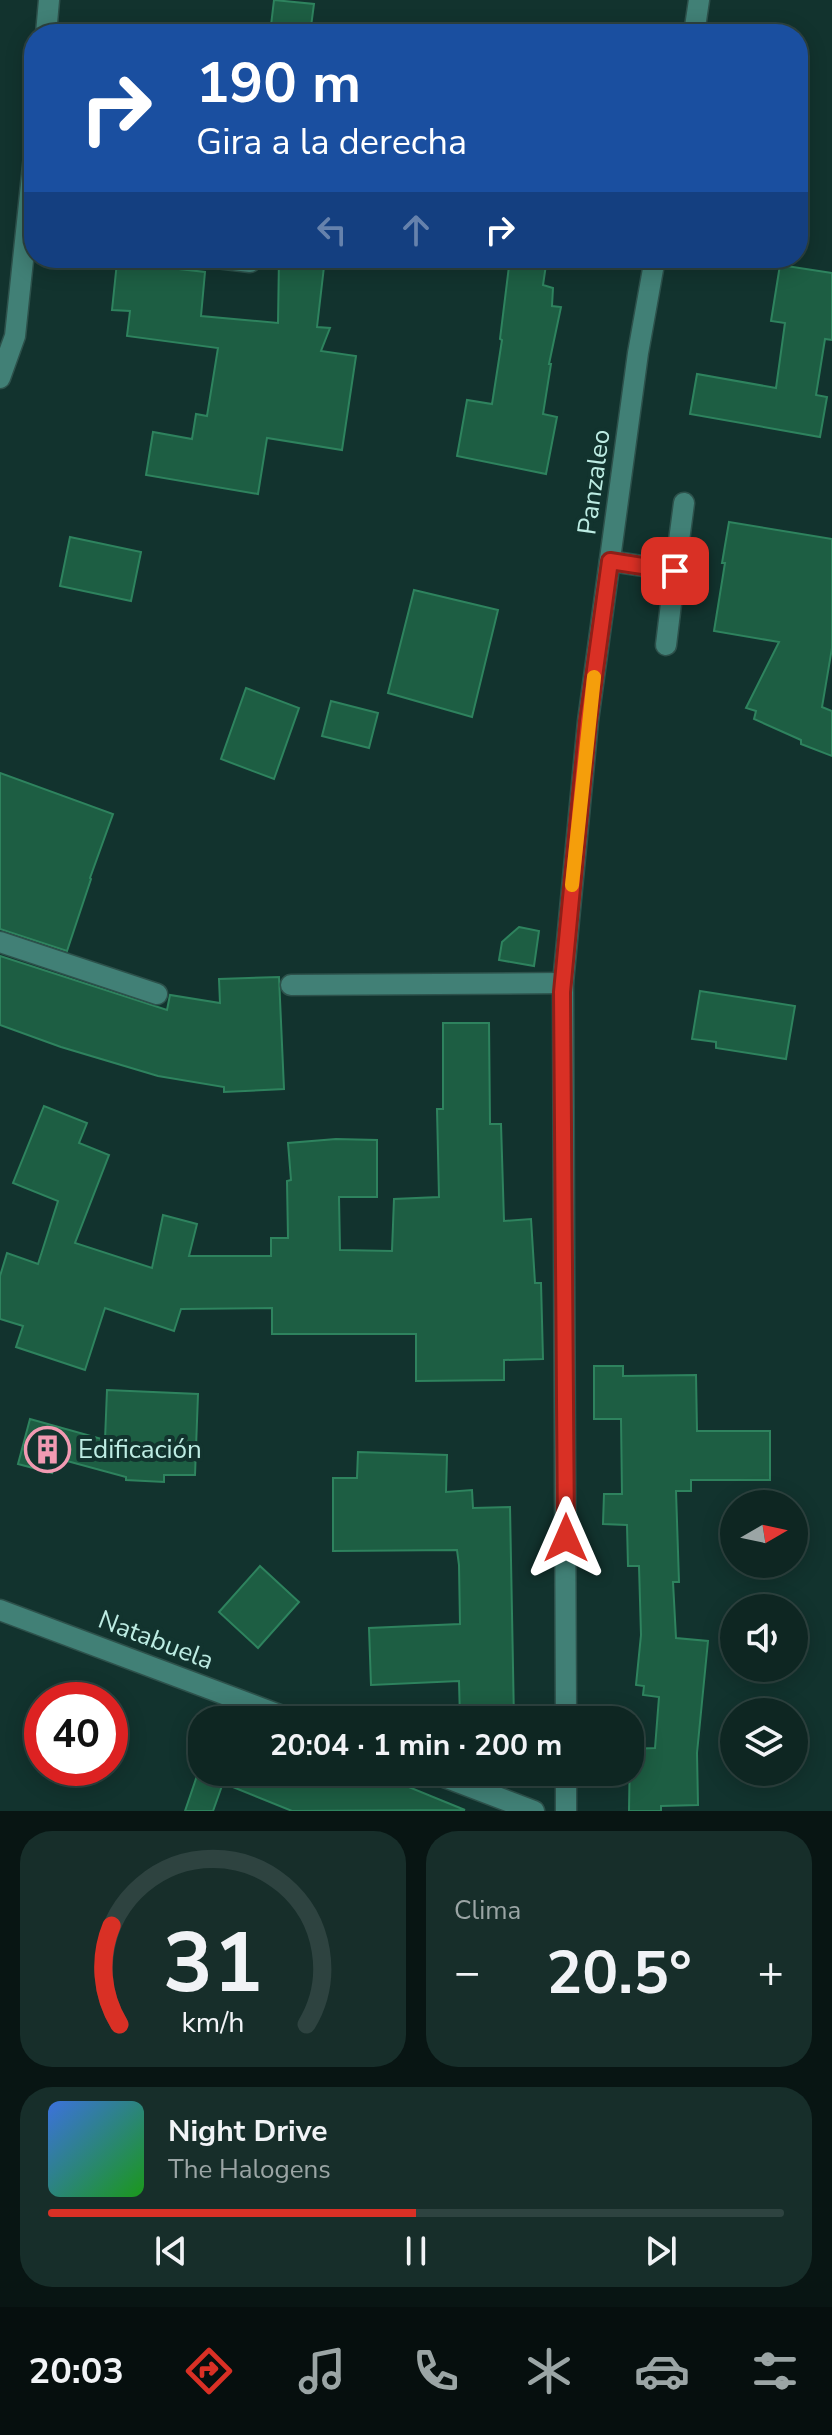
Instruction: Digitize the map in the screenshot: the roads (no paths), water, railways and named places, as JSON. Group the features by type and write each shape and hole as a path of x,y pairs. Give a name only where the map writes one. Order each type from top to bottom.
{"street":[{"path":"47,24 49,0"},
{"path":"695,24 699,0"},
{"path":"0,378 15,336 25,268"},
{"name":"Panzaleo","path":"566,1706 563,983 588,721 638,353 653,268"},
{"path":"666,645 684,503"},
{"path":"610,561 675,571"},
{"path":"0,942 157,994"},
{"path":"291,985 563,983"},
{"name":"Natabuela","path":"0,1610 256,1706"},
{"path":"468,1786 534,1811"},
{"path":"566,1786 566,1811"}],"place":[{"name":"Edificación","path":"47,1449"}]}
